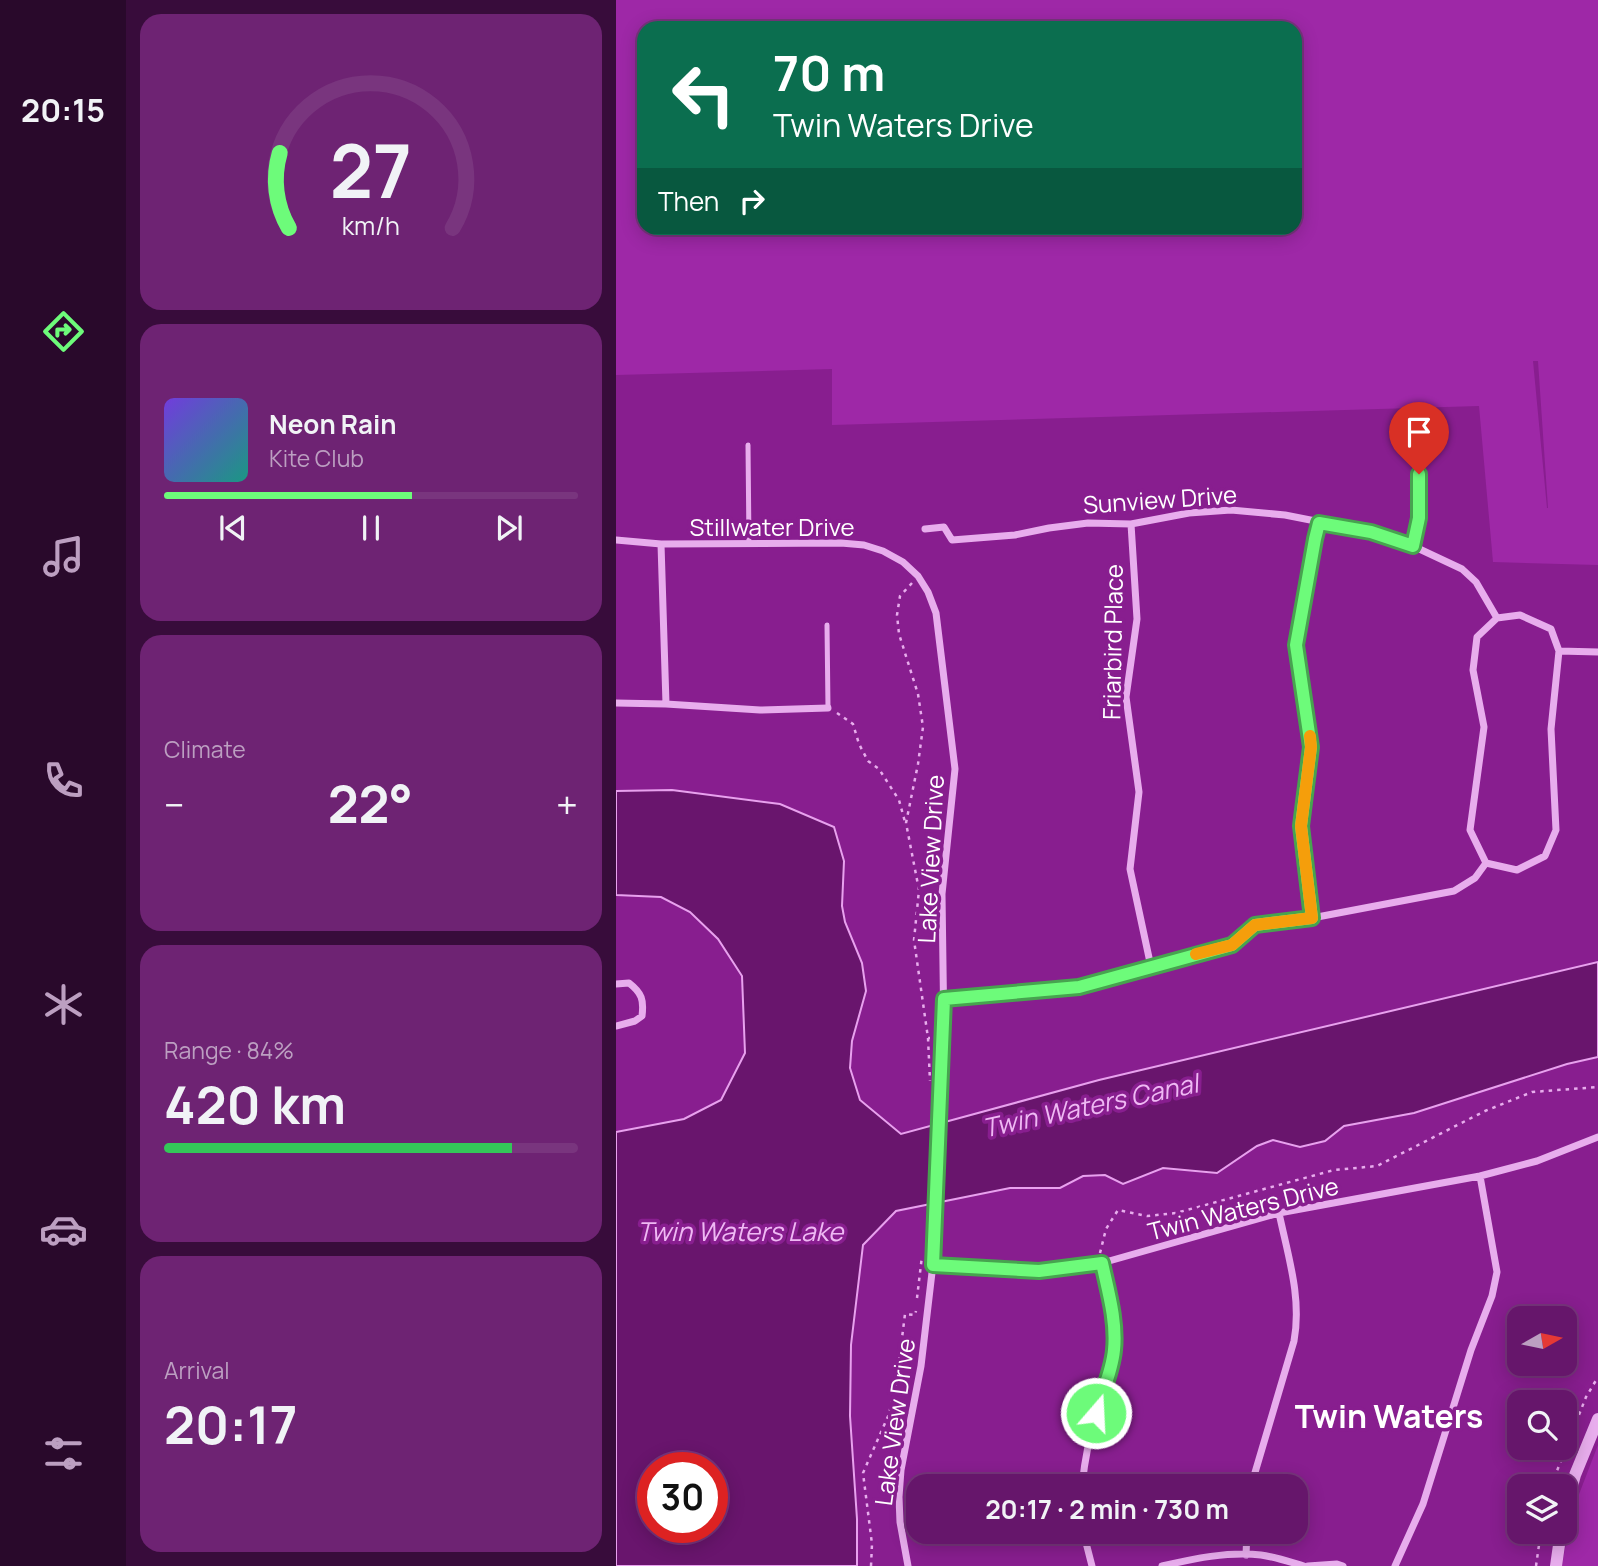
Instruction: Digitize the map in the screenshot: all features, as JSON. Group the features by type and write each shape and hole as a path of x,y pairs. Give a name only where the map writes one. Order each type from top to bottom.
{"street":[{"name":"Sunview Drive","path":"925,528 944,527 952,540 1015,535 1088,523 1131,524 1189,513 1231,510 1285,515 1371,532 1413,546 1462,569 1476,582 1497,618"},
{"path":"1312,918 1301,826 1311,747 1296,645 1319,523"},
{"name":"Friarbird Place","path":"1131,524 1137,619 1126,697 1139,792 1130,869 1151,967"},
{"name":"Stillwater Drive","path":"616,540 661,544 864,545 893,556 918,576"},
{"path":"661,544 666,704"},
{"name":"Lake View Drive","path":"908,1566 900,1522 901,1470 921,1366 933,1265 944,1038 943,894 955,769 936,612 918,576"},
{"path":"1520,615 1551,629 1559,651 1551,729 1556,830 1545,856 1517,870 1486,863 1470,830 1484,727 1473,670 1477,637 1497,618 1520,615"},
{"path":"1559,651 1598,652"},
{"path":"616,703 760,710 828,708"},
{"path":"944,999 1079,987 1232,945 1255,925 1312,918 1454,891 1475,878 1486,863"},
{"path":"616,984 629,983 638,990 644,1001 642,1016 627,1025 616,1026"},
{"name":"Twin Waters Drive","path":"933,1265 1039,1271 1102,1263 1279,1213 1480,1176 1538,1161 1598,1137"},
{"path":"1395,1566 1415,1526 1471,1350 1492,1296 1497,1272 1480,1176"},
{"path":"1254,1474 1297,1323 1297,1304 1279,1213"},
{"path":"1083,1474 1091,1428 1111,1369 1114,1350 1115,1328 1102,1263"},
{"path":"1576,1474 1598,1419"},
{"path":"1086,1544 1092,1566"},
{"path":"1246,1544 1246,1555"},
{"path":"1556,1566 1559,1544"},
{"path":"1161,1566 1212,1557 1246,1555 1261,1555 1306,1566 1343,1566"}],"lane":[{"path":"748,445 749,544"},
{"path":"1413,546 1419,518 1419,474"},
{"path":"827,625 828,708"}],"path":[{"path":"906,823 923,727 918,694 899,634 897,615 900,596 918,576"},
{"path":"828,708 853,724 867,761 879,769 891,784 906,823 919,890 914,940 928,1038 930,1086"},
{"path":"928,1038 944,1038"},
{"path":"1102,1263 1101,1242 1118,1210 1147,1216 1176,1213 1334,1170 1377,1166 1485,1111 1532,1092 1598,1087"},
{"path":"871,1566 872,1544 863,1473 889,1414 897,1378 905,1314 915,1315 923,1248"},
{"path":"1556,1474 1586,1397 1598,1377"},
{"path":"1536,1566 1539,1544"}],"shaded area":[{"path":"616,0 1598,0 1598,565 1493,562 1479,406 832,425 832,369 616,375","holes":["1533,361 1538,361 1548,508"]},
{"path":"1598,1445 1598,1566 1562,1566 1566,1544 1577,1544 1577,1499"}],"water":[{"name":"Twin Waters Lake","path":"672,790 780,804 834,827 844,861 842,906 845,922 862,963 866,991 852,1041 850,1068 860,1100 901,1134 1099,1080 1598,962 1598,1057 1567,1064 1414,1113 1344,1126 1325,1141 1300,1147 1273,1140 1257,1146 1217,1173 1163,1168 1123,1184 1105,1175 1083,1176 1060,1188 1010,1188 896,1211 863,1245 851,1345 850,1416 857,1519 857,1566 616,1566 616,1132 684,1119 721,1100 745,1053 742,976 718,939 690,912 661,897 616,895 616,791"}],"slow traffic":[{"path":"1196,954 1232,945 1255,925 1312,918 1301,826 1310,736"}],"district":[{"name":"Twin Waters","path":"1389,1416"}],"route":[{"path":"1096,1413 1111,1369 1115,1328 1102,1263 1039,1271 933,1265 944,999 1079,987 1232,945 1255,925 1312,918 1301,826 1311,747 1296,645 1315,539 1319,523 1371,532 1413,546 1419,518 1419,474"}],"water label":[{"name":"Twin Waters Canal","path":"1090,1105"}]}
